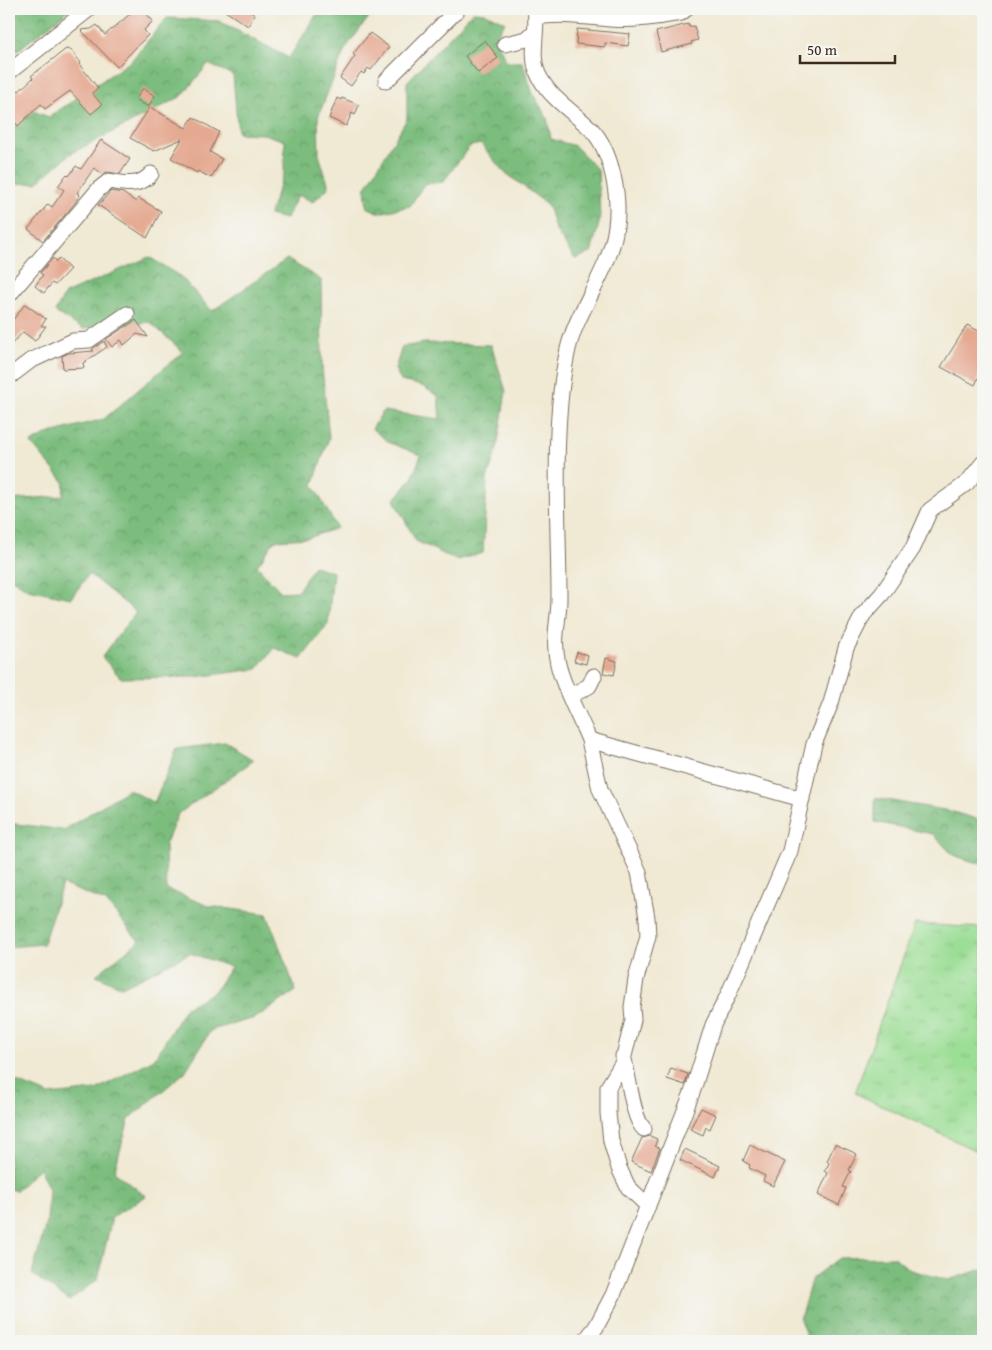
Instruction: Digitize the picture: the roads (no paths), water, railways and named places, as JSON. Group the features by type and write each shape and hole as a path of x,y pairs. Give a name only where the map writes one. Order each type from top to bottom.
{"street":[{"path":"9,72 89,9"},
{"path":"386,81 458,9"},
{"path":"535,19 572,15 611,19 640,19 681,13 686,10"},
{"path":"505,44 527,40 535,19"},
{"path":"535,19 534,57 539,77 555,98 593,131 607,152 616,216 616,226 610,249 568,347 563,374 558,459 559,601 554,633 558,664 589,740 600,788 639,872 647,918 648,936 636,978 632,1007 633,1020 622,1064 608,1087 608,1113 611,1141 619,1168 628,1187 648,1206"},
{"path":"9,295 59,238 98,189 109,181 127,184 139,183 151,174"},
{"path":"9,376 30,361 73,341 89,340 127,314"},
{"path":"585,1341 596,1327 612,1295 693,1090 713,1025 728,996 790,851 814,744 831,703 846,648 863,615 882,594 913,548 930,510 967,483 983,463"},
{"path":"570,696 590,686 594,676"},
{"path":"589,740 802,799"},
{"path":"623,1056 638,1123 644,1129"}]}
